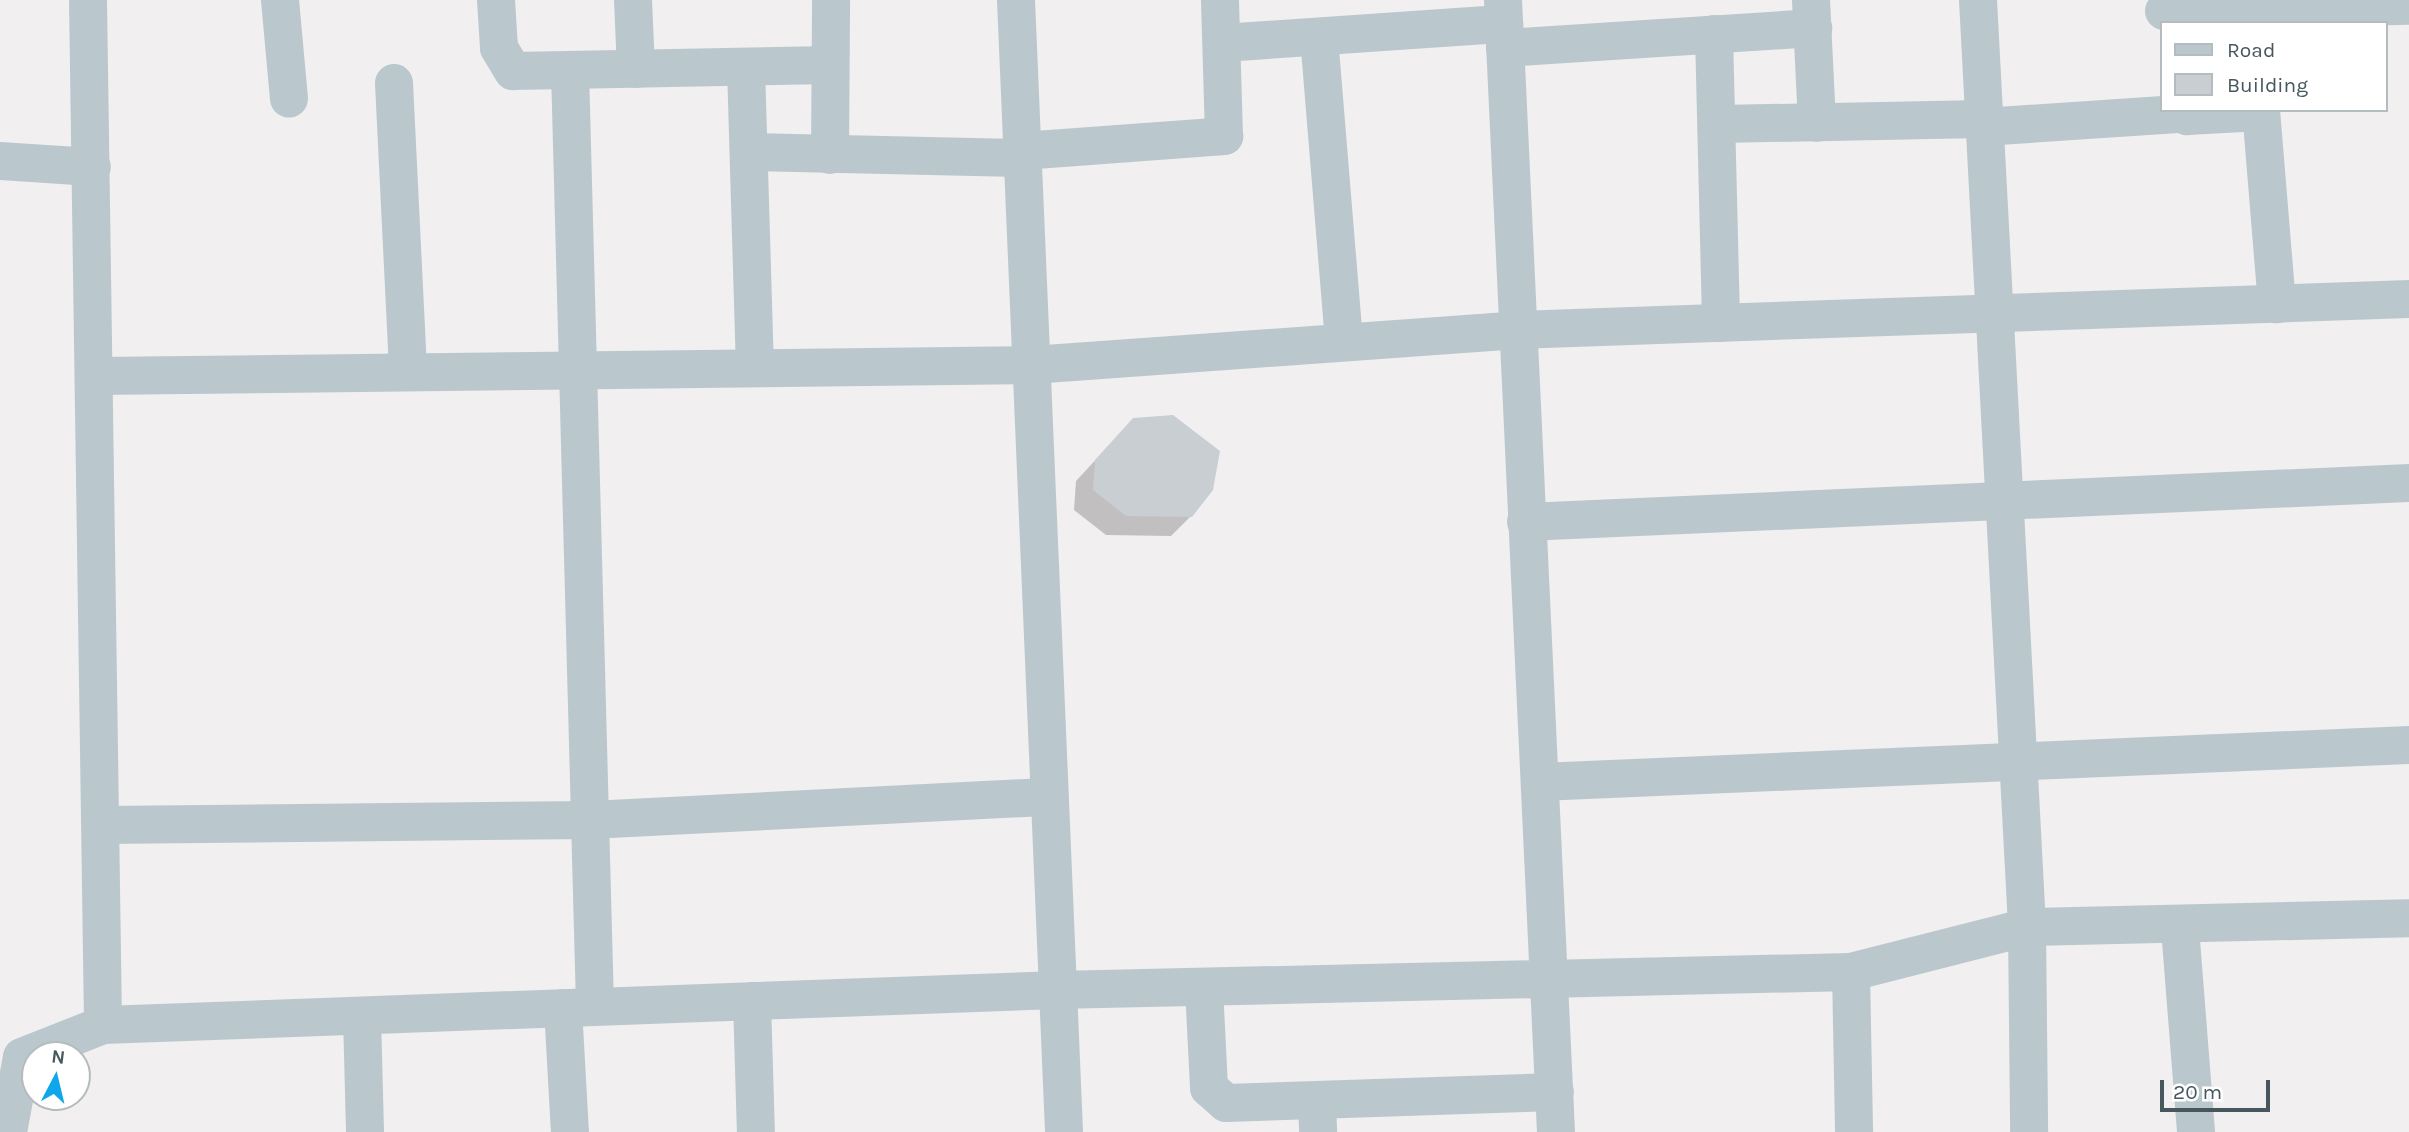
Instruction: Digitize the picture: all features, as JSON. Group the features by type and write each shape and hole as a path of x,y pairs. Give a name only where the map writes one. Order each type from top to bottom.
{"street":[{"path":"88,0 96,376 103,1025"},
{"path":"280,0 289,99"},
{"path":"496,0 503,64 513,71 830,65"},
{"path":"633,0 636,69"},
{"path":"830,155 831,0"},
{"path":"1016,0 1064,1132"},
{"path":"753,152 830,155 1023,154 1217,140 1228,129 1220,0"},
{"path":"1978,0 1990,314 2014,764 2027,926 2029,1132"},
{"path":"2164,11 2250,16 2409,6"},
{"path":"1223,43 1504,24 1714,34 1812,14 1817,123"},
{"path":"1504,24 1515,330 1541,782 1556,1132"},
{"path":"1714,34 1721,124 1721,323"},
{"path":"1319,37 1344,342"},
{"path":"746,67 753,152 755,368"},
{"path":"570,70 575,370 590,820 570,1132"},
{"path":"394,83 408,372"},
{"path":"1721,124 1983,123 2177,112"},
{"path":"2261,112 2277,304"},
{"path":"0,161 92,167"},
{"path":"96,376 1032,365 1515,330 2409,299"},
{"path":"1526,522 2001,504 2409,483"},
{"path":"1541,782 2409,746"},
{"path":"101,825 590,820 1049,797"},
{"path":"8,1132 22,1057 103,1025 1057,990 1551,981 1851,972 2027,926 2180,928 2409,918"},
{"path":"2180,928 2196,1132"},
{"path":"1851,972 1854,1132"},
{"path":"1204,988 1215,1100 1317,1116 1555,1092"},
{"path":"752,1001 756,1132"},
{"path":"362,1016 365,1132"}],"building":[{"path":"1173,415 1220,451 1213,490 1192,517 1126,516 1093,490 1095,460 1133,418"}]}
